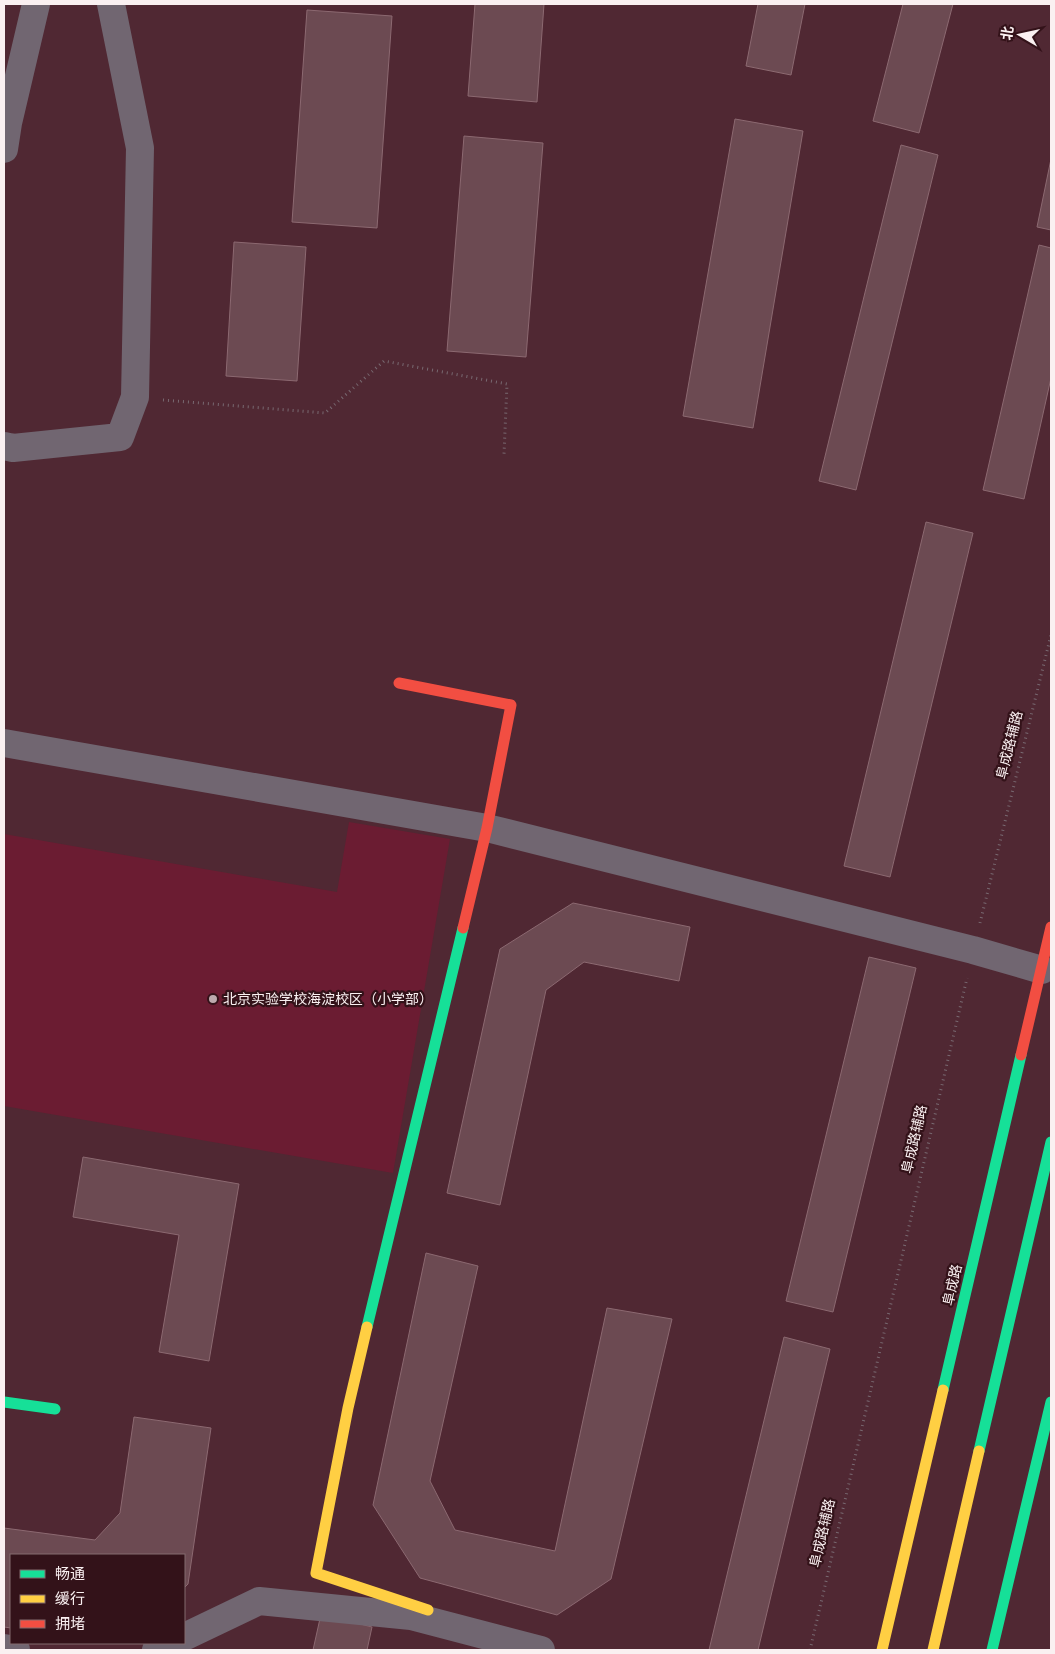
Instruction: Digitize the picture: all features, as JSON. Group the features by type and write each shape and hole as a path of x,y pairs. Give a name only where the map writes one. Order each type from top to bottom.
{"main road":[{"path":"400,683 511,705 487,828 348,1408 316,1573 428,1610"},
{"name":"阜成路","path":"882,1650 1051,927"},
{"path":"933,1650 1051,1142"},
{"path":"4,1402 55,1409"},
{"path":"992,1650 1051,1402"}],"street":[{"path":"4,149 36,4"},
{"path":"4,446 13,448 120,437 134,397 140,148 111,4"},
{"path":"4,743 487,828 974,950 1042,970"},
{"path":"185,1637 259,1602 410,1616 541,1650"},
{"path":"156,1650 170,1644"},
{"path":"4,1648 16,1650"}],"path":[{"path":"134,397 325,413 384,361 507,384 504,454"},
{"name":"阜成路辅路","path":"810,1650 974,950 1051,635"}],"shaded area":[{"name":"北京实验学校海淀校区（小学部）","path":"349,822 450,839 393,1173 4,1106 4,834 337,892"}],"building":[{"path":"475,4 544,4 537,102 468,96"},
{"path":"758,4 805,4 791,75 746,66"},
{"path":"903,4 953,4 919,133 873,121"},
{"path":"307,10 392,16 377,228 292,222"},
{"path":"735,119 803,131 753,428 683,416"},
{"path":"464,136 543,143 526,357 447,351"},
{"path":"901,145 938,155 856,490 819,481"},
{"path":"1051,159 1051,230 1037,227"},
{"path":"234,242 306,247 297,381 226,376"},
{"path":"1039,245 1051,248 1051,378 1024,499 983,490"},
{"path":"926,522 973,533 890,877 844,866"},
{"path":"573,903 690,927 679,981 584,962 546,990 500,1205 447,1193 500,949"},
{"path":"869,957 916,968 833,1312 786,1301"},
{"path":"83,1157 239,1184 209,1361 159,1352 179,1235 73,1217"},
{"path":"426,1253 478,1266 430,1481 455,1530 555,1551 607,1308 672,1319 611,1579 557,1615 420,1578 373,1505"},
{"path":"784,1337 830,1349 758,1650 709,1650"},
{"path":"134,1417 211,1428 188,1584 185,1587 185,1554 10,1554 10,1628 4,1627 4,1528 95,1540 120,1513"},
{"path":"321,1614 372,1627 367,1650 313,1650"}],"traffic: fast":[{"path":"367,1327 463,928"},
{"path":"943,1390 1021,1055"},
{"path":"979,1451 1051,1142"},
{"path":"4,1402 55,1409"},
{"path":"992,1650 1051,1402"}],"traffic: slow":[{"path":"367,1327 348,1408 316,1573 428,1610"},
{"path":"882,1650 943,1390"},
{"path":"933,1650 979,1451"}],"traffic: jam":[{"path":"399,683 511,705 487,828 463,928"},
{"path":"1021,1055 1051,927"}],"place":[{"name":"北京实验学校海淀校区（小学部）","path":"213,999"}]}
